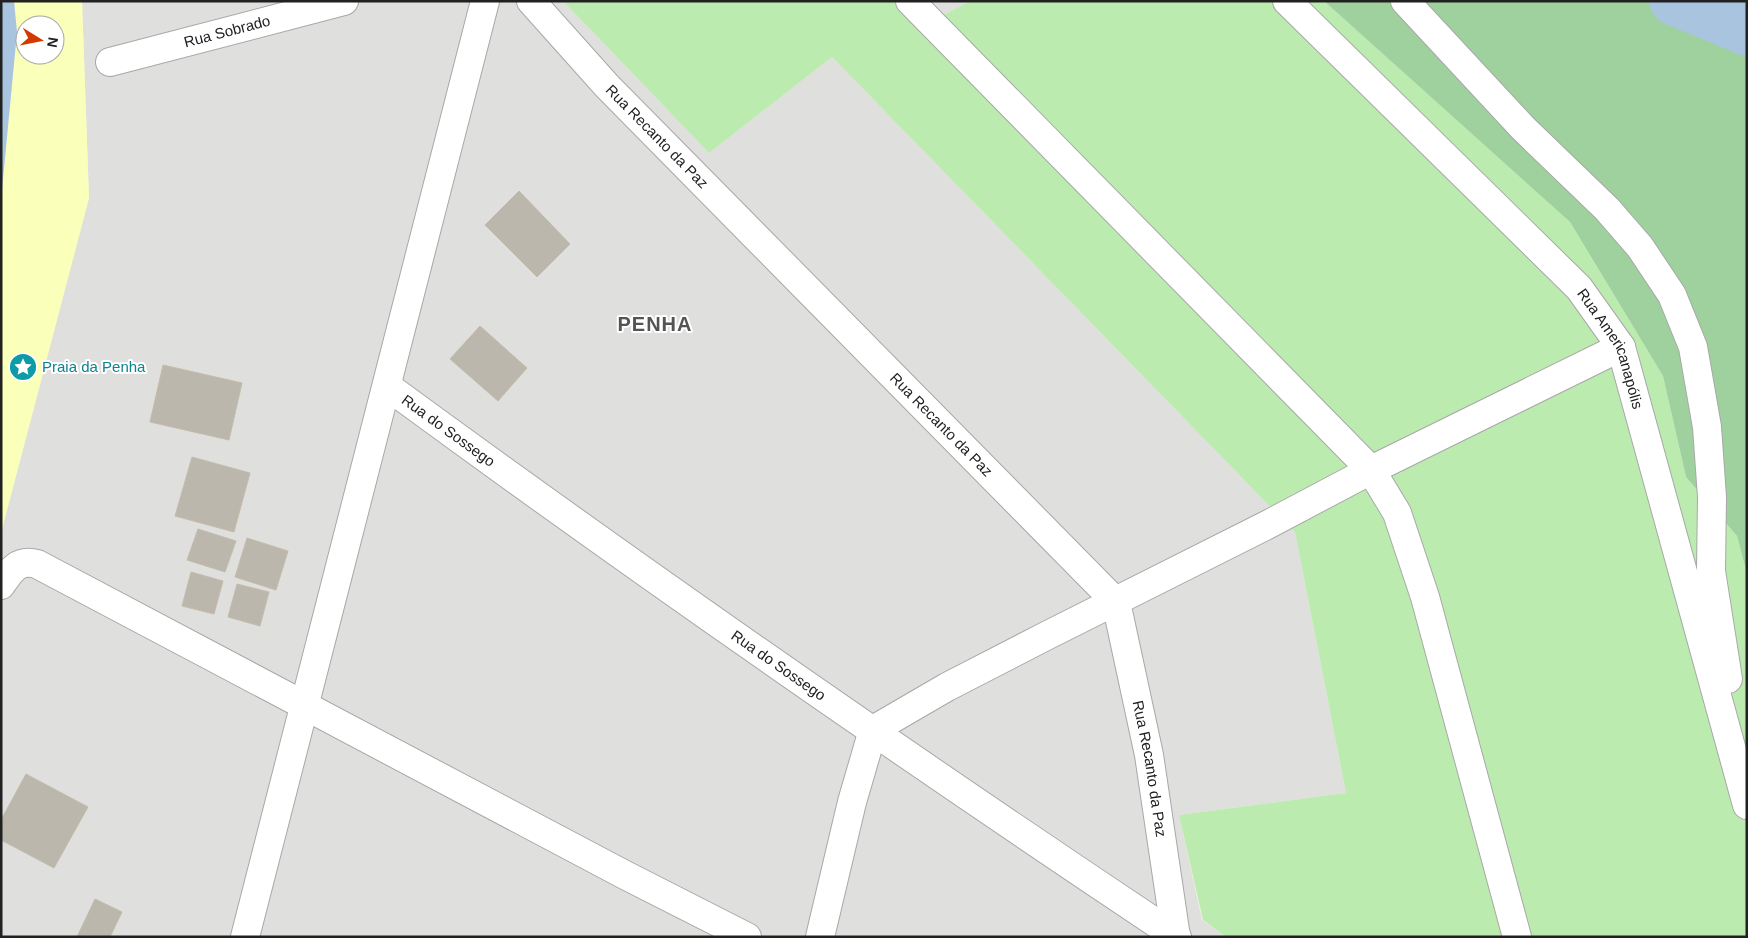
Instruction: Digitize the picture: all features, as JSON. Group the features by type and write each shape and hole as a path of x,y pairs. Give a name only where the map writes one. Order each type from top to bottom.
{"street":[{"name":"Rua Sobrado","path":"110,62 344,1"},
{"path":"245,937 485,1"},
{"name":"Rua Recanto da Paz","path":"530,1 607,86 1116,602 1149,755 1176,937"},
{"path":"910,1 1371,470 1397,512 1425,597 1517,937"},
{"name":"Rua Americanapólis","path":"1287,1 1579,288 1621,347 1747,805"},
{"path":"1405,1 1523,128 1607,209 1640,247 1672,295 1693,347 1708,427 1712,497 1711,570 1730,686 1747,742"},
{"path":"820,937 852,802 873,730 947,686 1116,602 1371,470 1621,347"},
{"name":"Rua do Sossego","path":"387,386 530,491 951,786 1176,937"},
{"path":"1,585 11,570 19,564 28,562 37,564 608,866 747,937"}],"shaded area":[{"path":"82,1 563,1 709,153 832,57 1295,532 1346,793 1179,815 1202,920 1226,937 1,937 1,533 89,198"},
{"path":"563,1 895,1 923,26 970,1 1324,1 1570,222 1663,376 1686,477 1737,536 1747,574 1747,937 1226,937 1203,920 1179,815 1346,793 1295,532 832,57 709,153"},
{"path":"895,1 970,1 923,26"},
{"path":"1324,1 1747,1 1747,574 1737,536 1686,477 1663,376 1570,222"}],"sand":[{"name":"Praia da Penha","path":"14,1 82,1 89,198 1,533 1,200 15,53 15,65 65,65 65,15 15,15"}],"water":[{"path":"1,1 14,1 15,53 1,200"}],"building":[{"path":"519,191 570,244 537,277 485,225"},
{"path":"480,326 527,368 498,401 450,359"},
{"path":"163,365 242,383 229,440 150,422"},
{"path":"192,457 250,473 234,532 175,516"},
{"path":"198,529 236,541 225,572 187,560"},
{"path":"247,538 288,551 276,590 235,577"},
{"path":"191,572 223,581 214,614 182,606"},
{"path":"237,584 269,592 260,626 228,617"},
{"path":"26,774 88,807 54,868 1,840 1,820"},
{"path":"95,899 122,912 110,937 77,937"}],"waterway":[{"path":"1674,1 1747,31"}],"place":[{"name":"Praia da Penha","path":"23,367"}],"district":[{"name":"PENHA","path":"655,324"}]}
